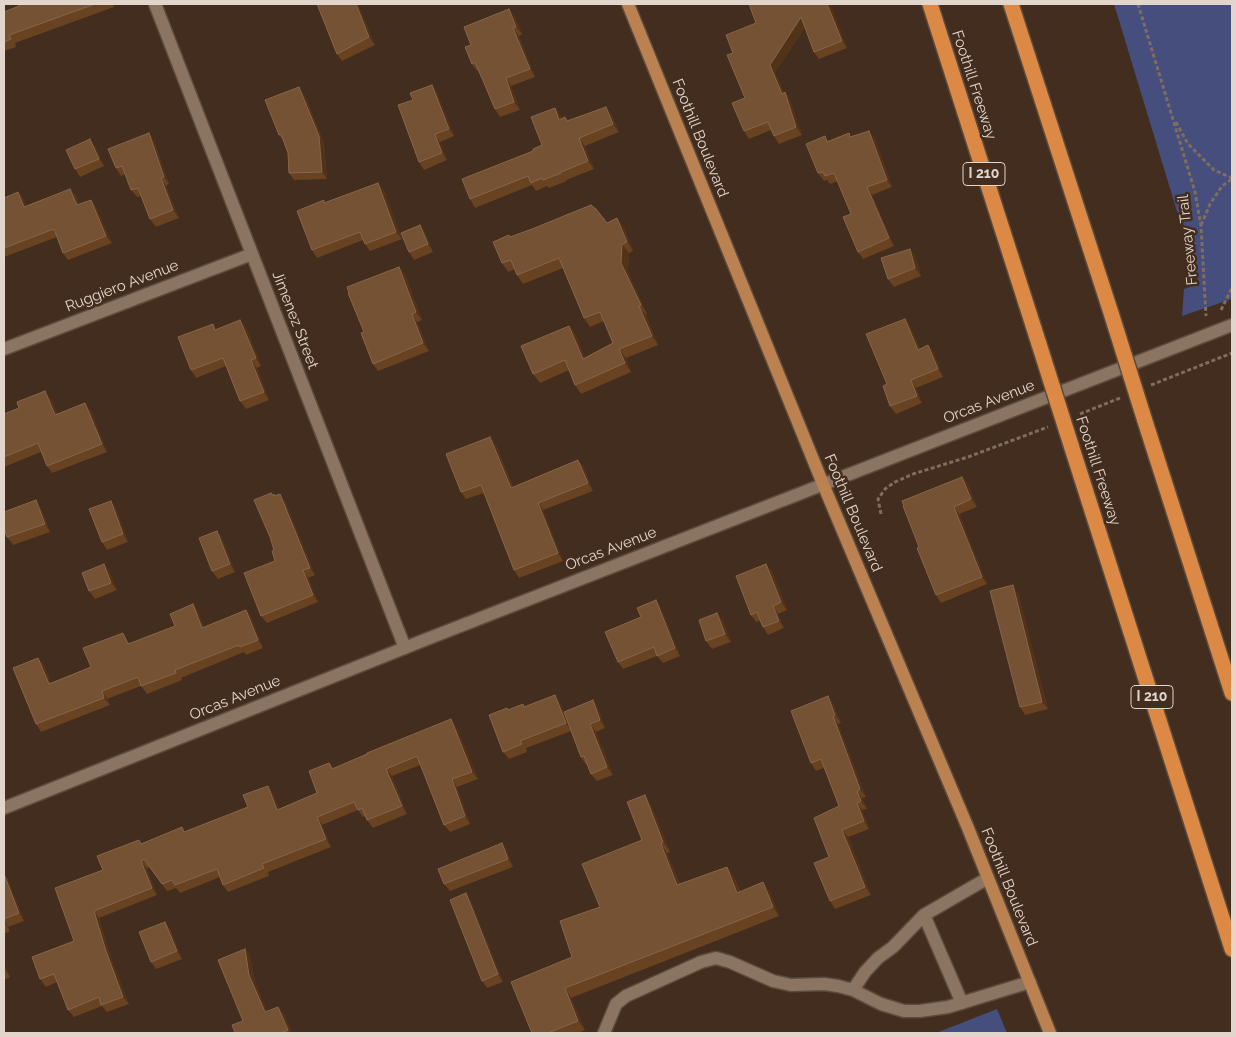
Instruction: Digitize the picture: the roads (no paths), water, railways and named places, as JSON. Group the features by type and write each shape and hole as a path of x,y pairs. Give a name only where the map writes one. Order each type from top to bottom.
{"highway":[{"name":"Foothill Freeway","path":"930,4 1232,948"},
{"path":"1011,4 1232,694"}],"main road":[{"name":"Foothill Boulevard","path":"628,4 823,484 988,878 1050,1033"}],"street":[{"name":"Jimenez Street","path":"155,4 405,648"},
{"name":"Ruggiero Avenue","path":"4,349 252,254"},
{"name":"Orcas Avenue","path":"4,808 405,648 1232,325"},
{"path":"854,990 865,972 878,958 893,947 924,915 988,878"},
{"path":"924,915 962,1003"},
{"path":"604,1033 616,1004 626,996 701,962 716,958 730,962 773,981 791,985 824,984 854,990 882,1004 904,1011 948,1007 1030,982"}]}
